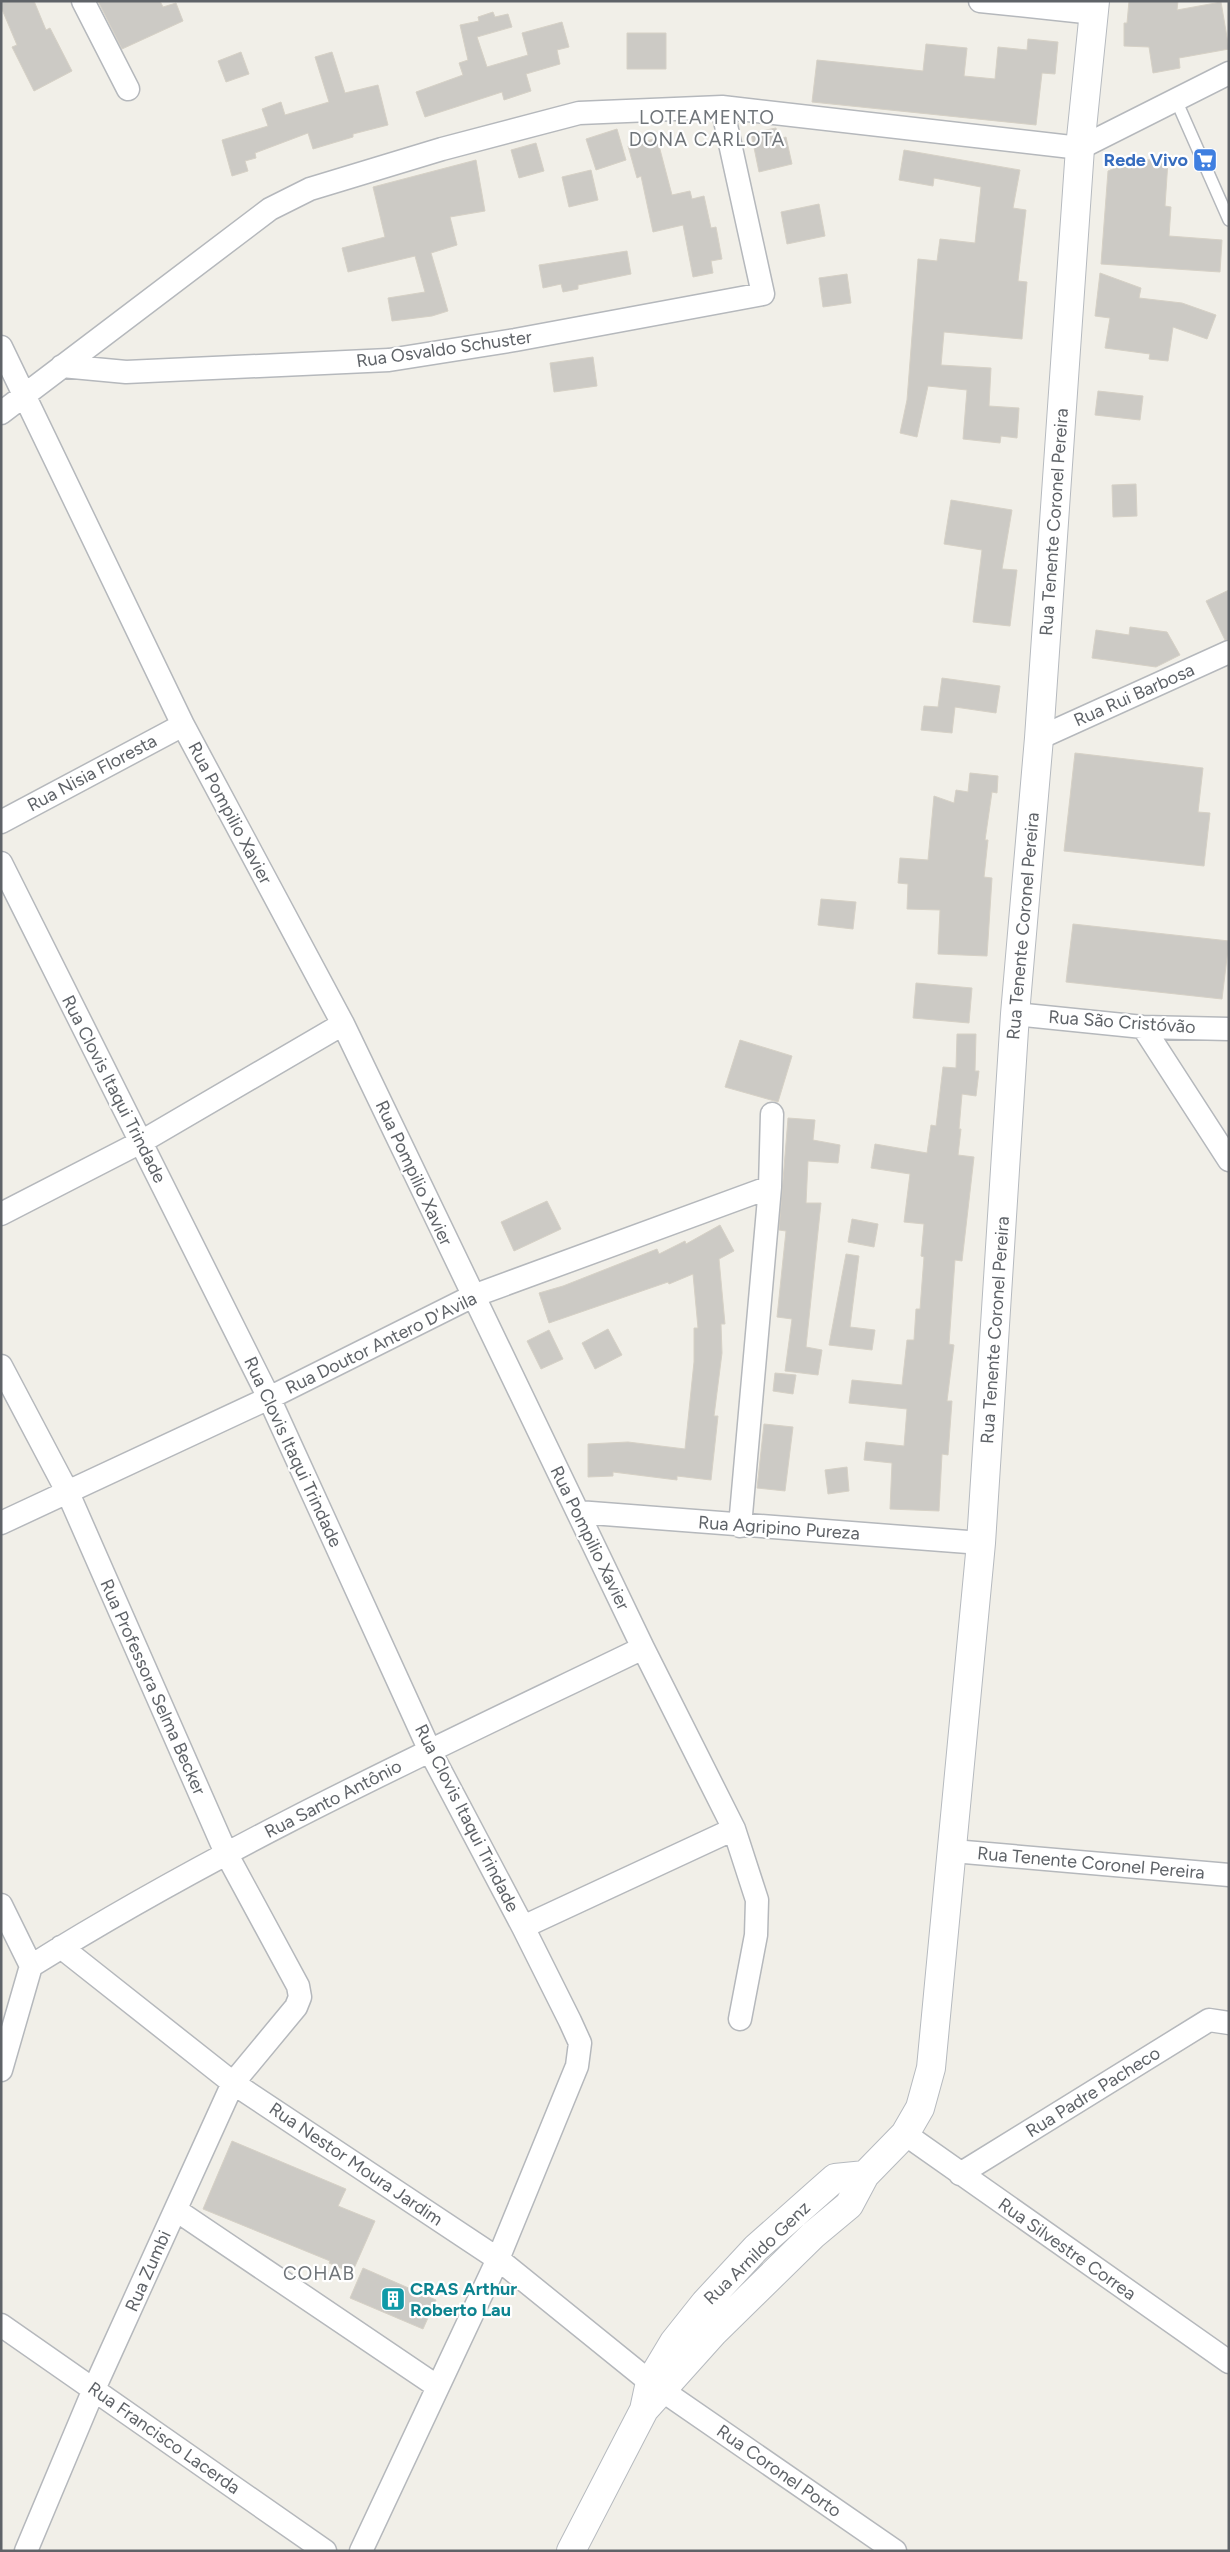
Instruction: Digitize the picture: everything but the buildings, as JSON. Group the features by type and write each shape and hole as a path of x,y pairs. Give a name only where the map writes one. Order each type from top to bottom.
{"main road":[{"name":"Rua Tenente Coronel Pereira","path":"905,2134 920,2108 931,2068 981,1543 1015,1014 1039,738 1080,148 1095,7"},
{"name":"Rua Arnildo Genz","path":"571,2551 657,2386 813,2235 849,2205 864,2175 905,2134"}],"street":[{"path":"83,1 128,89"},
{"path":"980,1 1095,7"},
{"path":"1,413 270,209 310,189 442,149 579,113 722,107 1080,148 1229,73"},
{"name":"Rua Osvaldo Schuster","path":"62,366 126,372 389,360 515,340 763,294 722,107"},
{"name":"Rua Pompilio Xavier","path":"1,347 26,395 183,725 343,1024 643,1648 734,1829 757,1900 756,1935 740,2019"},
{"name":"Rua Rui Barbosa","path":"1039,738 1229,652"},
{"name":"Rua Nisia Floresta","path":"1,822 183,725"},
{"name":"Rua Clovis Itaqui Trindade","path":"1,863 269,1398 430,1751 523,1927 580,2043 577,2066 498,2258"},
{"name":"Rua São Cristóvão","path":"1015,1014 1143,1027 1229,1029"},
{"path":"1,1214 141,1142 343,1024"},
{"path":"1143,1027 1228,1158"},
{"path":"740,1526 770,1187 772,1114"},
{"name":"Rua Doutor Antero D'Avila","path":"1,1523 269,1398 473,1296 770,1187"},
{"name":"Rua Professora Selma Becker","path":"1,1366 68,1493 226,1853 298,1986 300,1997 296,2007"},
{"name":"Rua Agripino Pureza","path":"578,1512 740,1526 981,1543"},
{"name":"Rua Santo Antônio","path":"31,1966 226,1853 430,1751 643,1648"},
{"path":"523,1927 734,1829"},
{"name":"Rua Tenente Coronel Pereira","path":"953,1851 1229,1875"},
{"path":"1,1906 31,1966 1,2070"},
{"name":"Rua Nestor Moura Jardim","path":"61,1948 233,2083 498,2258 657,2386"},
{"name":"Rua Zumbi","path":"26,2551 94,2389 233,2083 296,2007"},
{"name":"Rua Padre Pacheco","path":"960,2174 1209,2020 1229,2023"},
{"name":"Rua Silvestre Correa","path":"905,2134 1229,2362"},
{"path":"176,2210 438,2387"},
{"path":"361,2551 498,2258"},
{"name":"Rua Francisco Lacerda","path":"1,2325 326,2551"},
{"name":"Rua Coronel Porto","path":"657,2386 895,2551"}],"lane":[{"path":"1176,100 1229,220"}],"place":[{"name":"Rede Vivo","path":"1205,160"},
{"name":"CRAS Arthur Roberto Lau","path":"393,2299"}],"district":[{"name":"LOTEAMENTO DONA CARLOTA","path":"707,128"},
{"name":"COHAB","path":"319,2273"}]}
